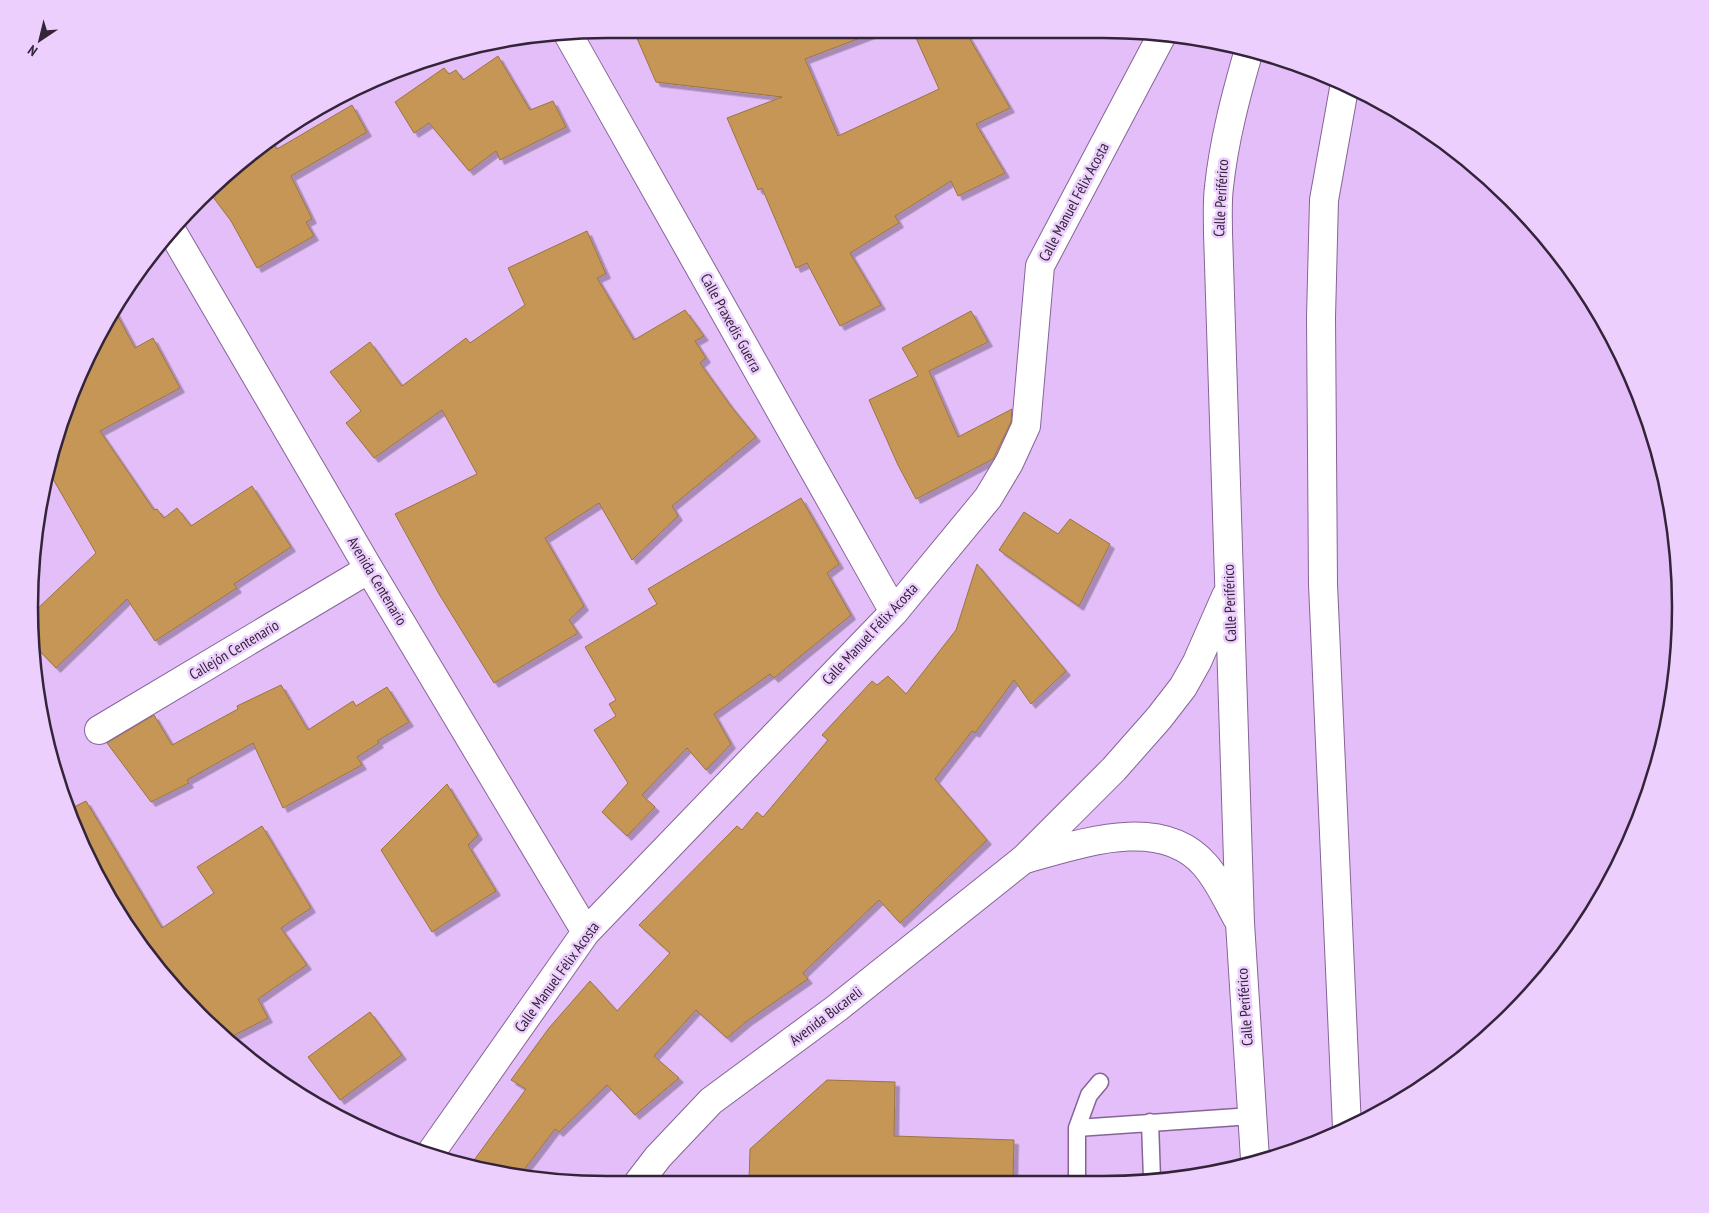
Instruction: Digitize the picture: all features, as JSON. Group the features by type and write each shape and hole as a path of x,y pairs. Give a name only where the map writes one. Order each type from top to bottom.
{"main road":[{"name":"Calle Praxedis Guerra","path":"571,39 894,612"},
{"name":"Calle Manuel Félix Acosta","path":"434,1148 586,932 894,612 988,498 1009,463 1026,426 1040,266 1159,41"},
{"name":"Calle Periférico","path":"1247,56 1231,115 1218,188 1218,233 1240,923 1255,1155"},
{"path":"1343,91 1324,200 1321,327 1323,584 1347,1120"},
{"name":"Avenida Centenario","path":"175,236 369,569 586,932"},
{"name":"Callejón Centenario","path":"99,730 369,569"},
{"name":"Avenida Bucareli","path":"643,1176 658,1157 711,1101 837,1008 1024,859 1114,769 1159,718 1183,687 1198,662 1230,588"},
{"path":"1024,859 1080,844 1130,836 1155,837 1183,848 1204,864 1218,882 1240,923"}],"lane":[{"path":"1077,1176 1077,1128 1089,1095 1100,1082"},
{"path":"1077,1128 1252,1116"},
{"path":"1150,1122 1152,1173"}],"building":[{"path":"636,37 863,37 805,59 838,136 939,89 916,37 969,37 1010,108 976,124 1005,173 958,196 951,181 895,216 899,223 850,253 881,305 840,326 807,263 796,268 762,188 758,190 727,118 782,97 656,82"},
{"path":"498,56 530,110 553,101 566,127 500,160 496,151 469,171 429,123 414,133 395,102 444,68 449,74 456,70 463,80"},
{"path":"352,105 367,132 291,176 312,219 306,222 314,236 257,268 231,221 212,196 274,145 277,149"},
{"path":"587,231 606,274 597,278 634,340 685,310 704,336 695,341 706,358 700,363 756,437 672,506 678,516 632,560 599,503 545,538 584,606 569,620 578,633 494,683 439,594 395,514 477,474 442,410 374,458 346,423 361,411 330,372 370,342 402,386 466,338 470,343 525,305 508,268"},
{"path":"971,311 988,342 929,371 958,437 1012,409 1011,422 993,459 916,499 898,465 869,400 918,376 902,348"},
{"path":"118,316 135,348 153,338 180,388 100,431 154,510 157,509 164,518 177,508 191,526 252,486 291,547 234,584 237,588 155,641 127,599 56,668 40,651 38,608 96,553 52,478 68,424 81,389 96,355"},
{"path":"801,498 839,564 827,573 851,615 774,678 770,674 714,714 731,744 706,770 687,748 642,795 655,807 627,836 602,812 628,783 594,730 616,716 609,704 616,700 585,647 657,604 648,589"},
{"path":"1024,512 1058,534 1070,519 1110,544 1079,606 999,550"},
{"path":"977,564 1066,671 1031,704 1014,680 975,733 972,731 935,779 987,840 900,923 879,900 803,973 808,979 747,1021 727,1038 696,1010 654,1056 679,1078 635,1115 607,1085 559,1132 555,1129 524,1170 474,1160 526,1089 511,1080 549,1028 590,981 617,1011 670,953 639,925 737,826 742,830 757,812 763,817 828,740 822,735 872,681 877,685 888,676 906,694 956,630"},
{"path":"281,685 308,730 353,701 356,706 387,687 409,722 377,741 379,743 357,757 362,765 283,808 253,743 187,780 189,783 151,802 107,743 154,715 172,745 238,709 237,706"},
{"path":"447,784 478,835 468,845 496,891 432,932 381,850"},
{"path":"86,801 162,928 214,893 197,867 262,826 311,908 281,928 307,965 258,999 268,1018 233,1036 204,1009 179,982 133,923 96,858 75,807"},
{"path":"370,1012 402,1055 340,1100 308,1057"},
{"path":"827,1080 895,1082 894,1136 1014,1140 1013,1176 749,1176 750,1149"}]}
